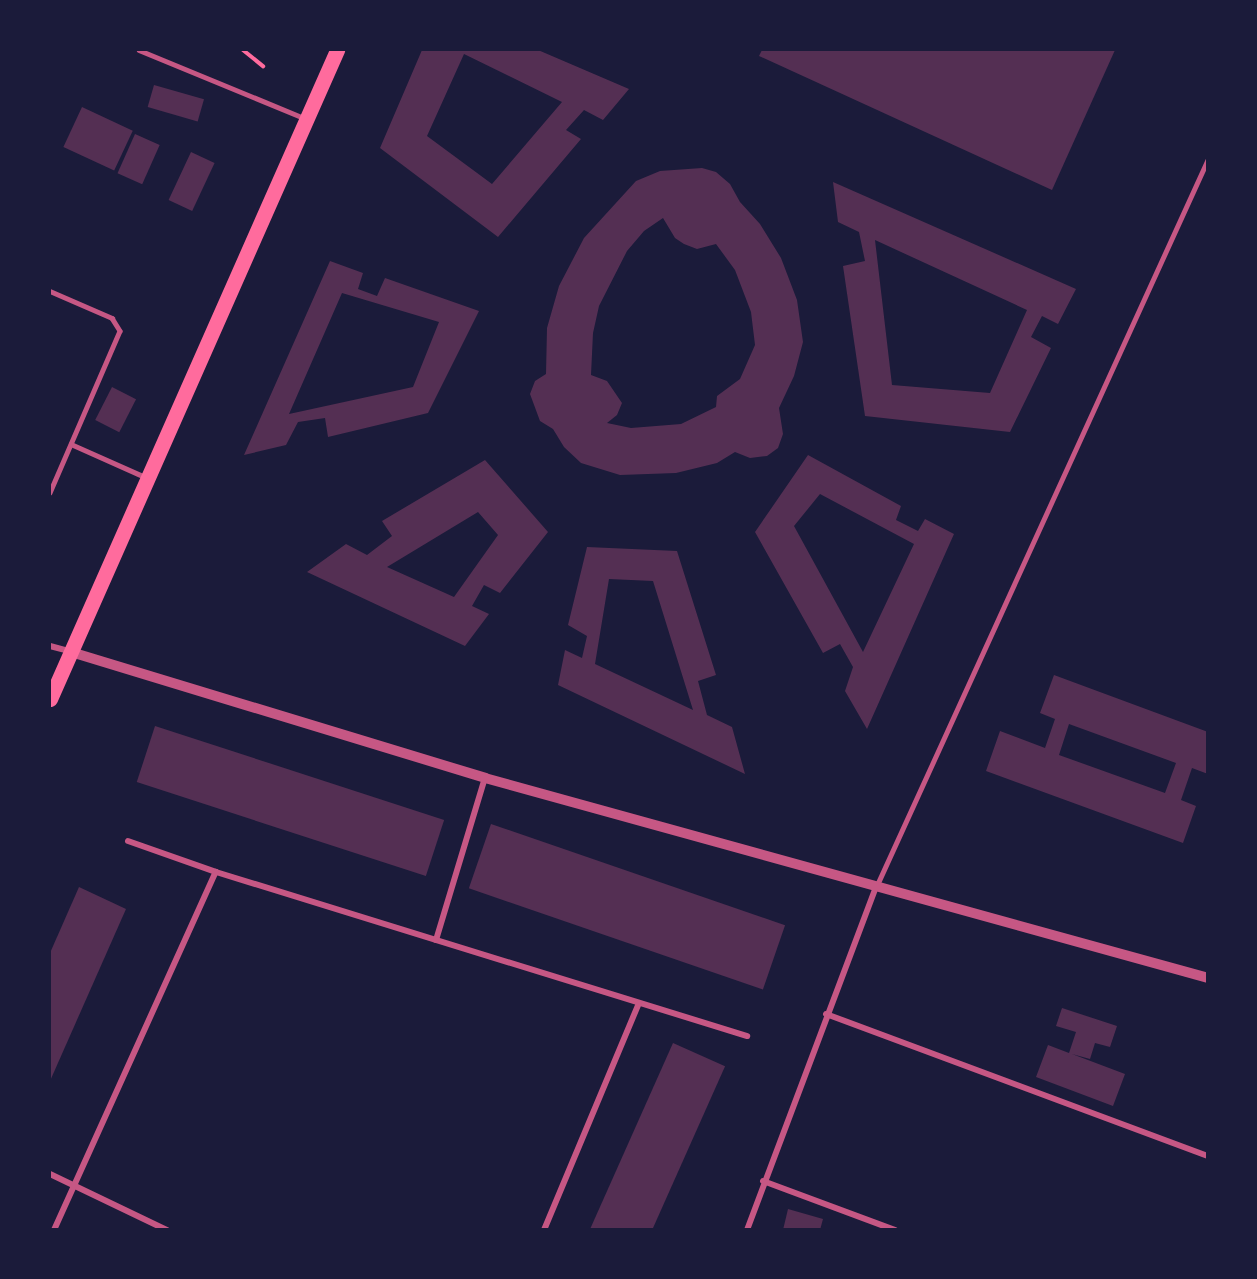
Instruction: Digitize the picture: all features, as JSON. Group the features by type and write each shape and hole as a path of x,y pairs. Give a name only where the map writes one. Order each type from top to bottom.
{"main road":[{"path":"50,699 337,50"}],"street":[{"path":"50,646 485,778 1208,978"},
{"path":"436,940 485,778"},
{"path":"128,841 216,872 747,1036"},
{"path":"54,1230 216,872"},
{"path":"747,1230 763,1181 826,1014 877,886"},
{"path":"544,1230 639,1003"},
{"path":"826,1014 1208,1155"},
{"path":"50,1174 167,1230"},
{"path":"763,1181 895,1230"}],"lane":[{"path":"139,50 306,119"},
{"path":"877,886 1208,159"},
{"path":"50,291 112,318 120,331 50,493"},
{"path":"71,444 148,478"}],"path":[{"path":"243,50 263,66"}],"building":[{"path":"422,50 538,50 629,89 603,120 584,110 566,130 581,139 498,237 380,148","holes":["464,54 562,102 492,184 427,136"]},
{"path":"762,50 1115,50 1052,190 759,56"},
{"path":"154,85 204,99 198,121 148,107"},
{"path":"82,107 133,131 114,171 63,147"},
{"path":"135,134 160,145 142,184 118,173"},
{"path":"191,152 215,163 192,211 169,200"},
{"path":"702,168 716,172 730,184 740,202 760,224 781,258 797,300 803,342 794,376 779,408 783,434 778,448 767,456 750,458 735,452 717,463 676,473 620,475 581,463 564,447 553,429 540,421 530,394 535,381 546,374 547,328 559,286 584,238 636,181 660,171","holes":["663,218 675,238 697,249 716,244 735,270 751,312 755,345 740,379 717,396 716,407 681,424 631,428 607,423 617,415 622,403 607,381 591,375 593,333 599,306 627,251 644,231"]},
{"path":"833,182 1076,289 1058,324 1042,316 1031,337 1051,348 1010,432 865,416 843,266 865,261 859,232 838,222","holes":["875,240 1027,310 990,393 892,385"]},
{"path":"330,261 363,273 358,289 377,296 385,278 479,311 428,413 328,437 325,418 298,422 286,445 244,455","holes":["342,293 439,322 413,387 289,414"]},
{"path":"112,387 136,399 119,432 95,420"},
{"path":"808,455 901,506 896,520 918,531 925,519 954,534 867,729 845,691 853,667 840,644 823,653 755,532","holes":["820,494 914,544 863,652 794,526"]},
{"path":"485,460 548,532 500,593 484,585 472,606 489,614 465,646 307,572 346,544 367,555 392,536 382,521","holes":["478,512 498,535 454,597 387,567"]},
{"path":"587,547 677,551 716,675 698,681 707,715 732,727 745,774 558,685 565,650 582,658 587,636 568,625","holes":["609,579 653,581 693,710 595,664"]},
{"path":"1054,675 1208,732 1208,774 1192,768 1181,800 1196,806 1183,843 986,771 1000,731 1045,748 1055,719 1040,713","holes":["1069,724 1176,763 1165,793 1059,755"]},
{"path":"155,726 444,820 426,876 137,782"},
{"path":"491,824 785,925 763,990 469,888"},
{"path":"79,887 126,909 50,1081 50,953"},
{"path":"1062,1008 1117,1026 1110,1047 1095,1043 1090,1059 1072,1054 1125,1074 1113,1106 1036,1077 1048,1045 1069,1053 1076,1032 1056,1026"},
{"path":"673,1043 725,1066 652,1230 590,1229"},
{"path":"788,1209 823,1219 820,1230 783,1230"}]}
